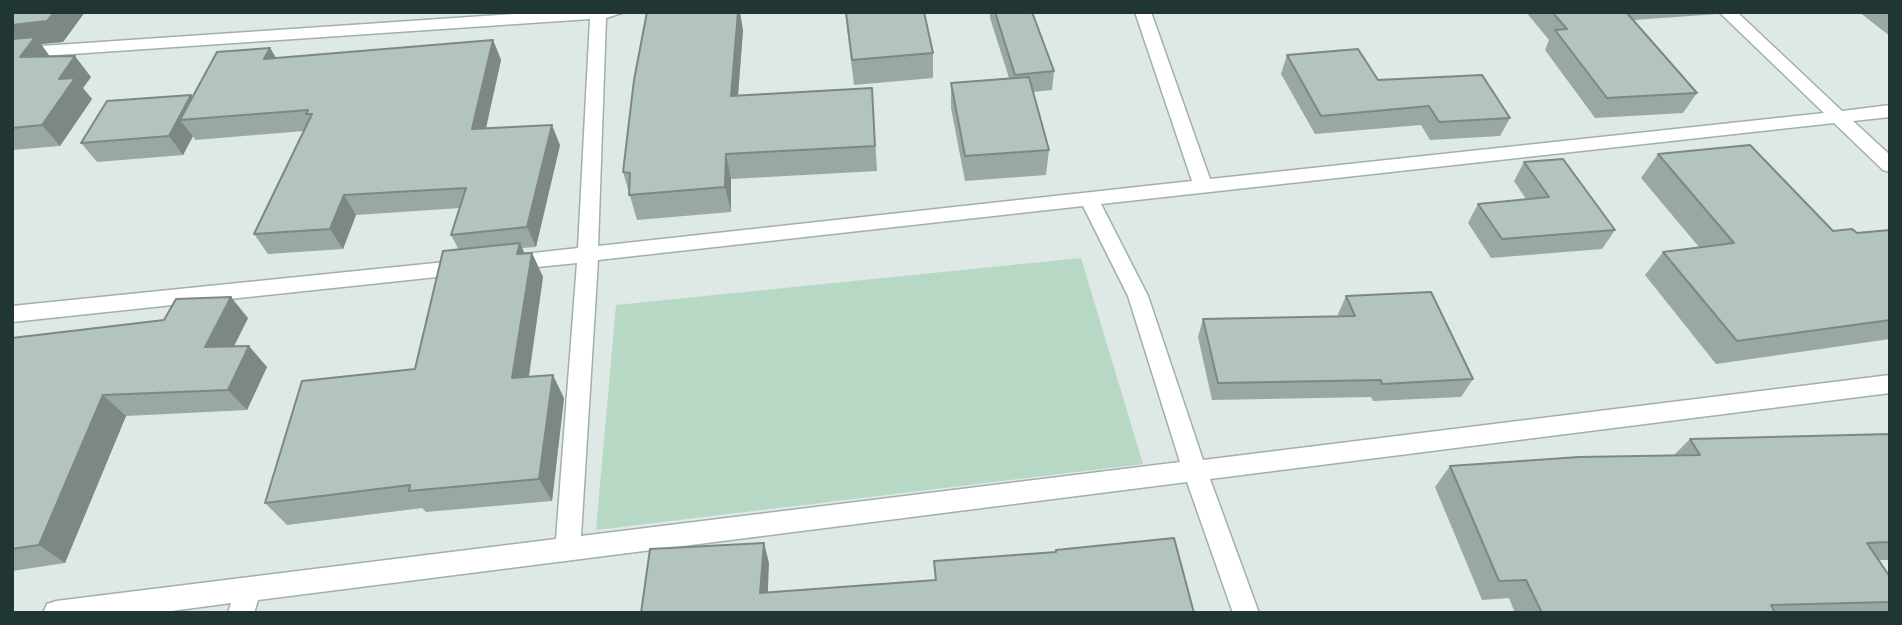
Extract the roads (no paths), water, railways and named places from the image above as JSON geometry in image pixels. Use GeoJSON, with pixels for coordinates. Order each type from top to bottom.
{"type":"FeatureCollection","features":[{"type":"Feature","properties":{"kind":"street"},"geometry":{"type":"LineString","coordinates":[[1143,12],[1203,186]]}},
{"type":"Feature","properties":{"kind":"street"},"geometry":{"type":"LineString","coordinates":[[1727,12],[1787,64],[1836,117],[1890,166]]}},
{"type":"Feature","properties":{"kind":"street"},"geometry":{"type":"LineString","coordinates":[[12,53],[440,18],[608,13],[568,549]]}},
{"type":"Feature","properties":{"kind":"street"},"geometry":{"type":"LineString","coordinates":[[12,314],[588,254],[1890,111]]}},
{"type":"Feature","properties":{"kind":"street"},"geometry":{"type":"LineString","coordinates":[[1088,197],[1138,296],[1195,472],[1246,613]]}},
{"type":"Feature","properties":{"kind":"street"},"geometry":{"type":"LineString","coordinates":[[56,613],[244,601],[568,549],[1890,384]]}}]}
